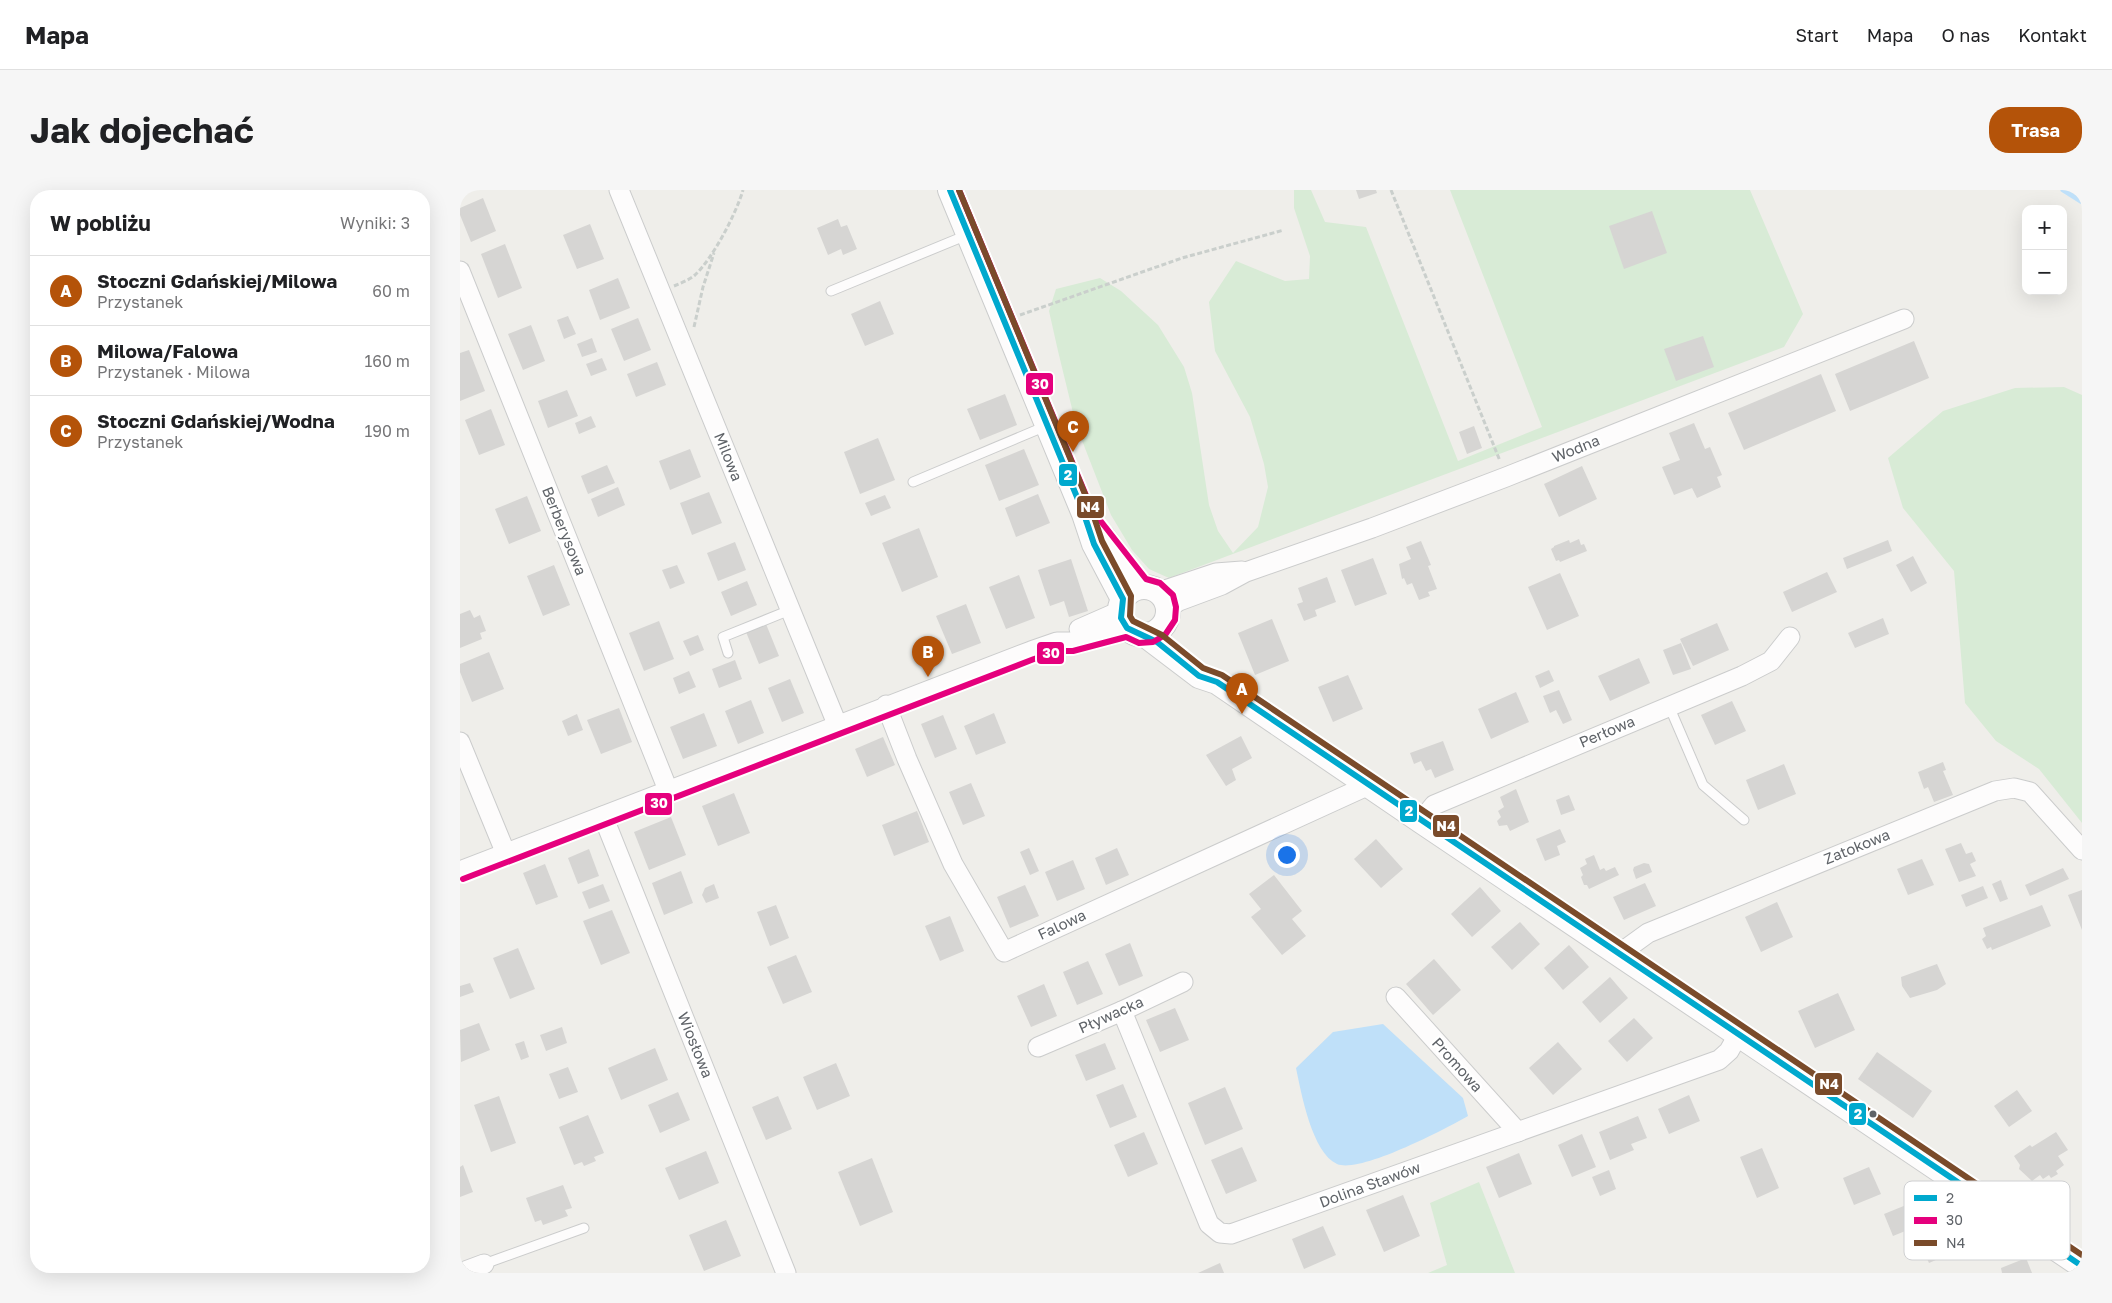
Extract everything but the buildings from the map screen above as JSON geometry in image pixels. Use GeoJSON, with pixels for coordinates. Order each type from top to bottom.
{"type":"FeatureCollection","features":[{"type":"Feature","properties":{"kind":"street","name":"Milowa"},"geometry":{"type":"LineString","coordinates":[[619,190],[837,724]]}},
{"type":"Feature","properties":{"kind":"street"},"geometry":{"type":"LineString","coordinates":[[950,190],[1084,514],[1144,611],[1208,668],[1217,682],[1955,1181]]}},
{"type":"Feature","properties":{"kind":"street","name":"Berberysowa"},"geometry":{"type":"LineString","coordinates":[[460,271],[668,790]]}},
{"type":"Feature","properties":{"kind":"street","name":"Wodna"},"geometry":{"type":"LineString","coordinates":[[1144,611],[1179,601],[1222,585],[1246,572],[1372,528],[1506,477],[1904,319]]}},
{"type":"Feature","properties":{"kind":"street"},"geometry":{"type":"LineString","coordinates":[[460,871],[837,724],[1057,642],[1068,634],[1144,611]]}},
{"type":"Feature","properties":{"kind":"street","name":"Perłowa"},"geometry":{"type":"LineString","coordinates":[[1421,821],[1434,805],[1742,676],[1771,661],[1790,637]]}},
{"type":"Feature","properties":{"kind":"street","name":"Falowa"},"geometry":{"type":"LineString","coordinates":[[886,706],[953,864],[1004,952],[1369,785]]}},
{"type":"Feature","properties":{"kind":"street"},"geometry":{"type":"LineString","coordinates":[[460,742],[506,854]]}},
{"type":"Feature","properties":{"kind":"street","name":"Zatokowa"},"geometry":{"type":"LineString","coordinates":[[1619,954],[1648,933],[1995,791],[2014,788],[2030,792],[2082,850]]}},
{"type":"Feature","properties":{"kind":"street","name":"Wiosłowa"},"geometry":{"type":"LineString","coordinates":[[603,816],[786,1273]]}},
{"type":"Feature","properties":{"kind":"street","name":"Pływacka"},"geometry":{"type":"LineString","coordinates":[[1038,1047],[1122,1011],[1183,982]]}},
{"type":"Feature","properties":{"kind":"street","name":"Promowa"},"geometry":{"type":"LineString","coordinates":[[1396,997],[1518,1132]]}},
{"type":"Feature","properties":{"kind":"street","name":"Dolina Stawów"},"geometry":{"type":"LineString","coordinates":[[1122,1011],[1209,1224],[1220,1233],[1231,1234],[1719,1060],[1729,1052],[1738,1035]]}},
{"type":"Feature","properties":{"kind":"street"},"geometry":{"type":"LineString","coordinates":[[2070,1258],[2082,1266]]}},
{"type":"Feature","properties":{"kind":"street"},"geometry":{"type":"LineString","coordinates":[[460,1272],[484,1264]]}},
{"type":"Feature","properties":{"kind":"lane"},"geometry":{"type":"LineString","coordinates":[[831,292],[968,235]]}},
{"type":"Feature","properties":{"kind":"lane"},"geometry":{"type":"LineString","coordinates":[[913,482],[1047,426]]}},
{"type":"Feature","properties":{"kind":"lane"},"geometry":{"type":"LineString","coordinates":[[728,654],[722,637],[790,610]]}},
{"type":"Feature","properties":{"kind":"lane"},"geometry":{"type":"LineString","coordinates":[[1670,706],[1703,785],[1744,820]]}},
{"type":"Feature","properties":{"kind":"lane"},"geometry":{"type":"LineString","coordinates":[[484,1264],[584,1228]]}},
{"type":"Feature","properties":{"kind":"path"},"geometry":{"type":"LineString","coordinates":[[688,360],[690,342],[703,287],[716,248],[743,190]]}},
{"type":"Feature","properties":{"kind":"path"},"geometry":{"type":"LineString","coordinates":[[1392,190],[1506,477]]}},
{"type":"Feature","properties":{"kind":"path"},"geometry":{"type":"LineString","coordinates":[[1003,321],[1182,258],[1284,230]]}},
{"type":"Feature","properties":{"kind":"path"},"geometry":{"type":"LineString","coordinates":[[659,287],[673,286],[694,275],[716,248]]}},
{"type":"Feature","properties":{"kind":"green space"},"geometry":{"type":"Polygon","coordinates":[[[1294,190],[1311,190],[1325,222],[1366,227],[1458,461],[1542,427],[1450,190],[1750,190],[1803,314],[1784,347],[1169,578],[1149,569],[1132,550],[1111,515],[1076,425],[1049,311],[1056,289],[1100,278],[1121,291],[1158,325],[1184,367],[1192,393],[1209,505],[1218,531],[1233,553],[1258,527],[1268,487],[1264,464],[1250,417],[1215,351],[1209,302],[1236,261],[1285,281],[1309,279],[1310,256],[1294,208],[1294,190]]]}},
{"type":"Feature","properties":{"kind":"green space"},"geometry":{"type":"Polygon","coordinates":[[[2064,387],[2082,395],[2082,823],[2039,769],[1996,741],[1965,703],[1954,571],[1903,508],[1888,458],[1943,411],[2015,388],[2064,387]]]}},
{"type":"Feature","properties":{"kind":"green space"},"geometry":{"type":"Polygon","coordinates":[[[1479,1182],[1515,1273],[1428,1273],[1447,1265],[1430,1203],[1479,1182]]]}},
{"type":"Feature","properties":{"kind":"water"},"geometry":{"type":"Polygon","coordinates":[[[1383,1024],[1463,1098],[1468,1116],[1423,1140],[1382,1157],[1364,1163],[1337,1164],[1328,1158],[1314,1135],[1296,1068],[1333,1032],[1383,1024]]]}},
{"type":"Feature","properties":{"kind":"waterway"},"geometry":{"type":"LineString","coordinates":[[2063,190],[2082,202]]}},
{"type":"Feature","properties":{"kind":"transit line","name":"2"},"geometry":{"type":"LineString","coordinates":[[950,190],[1084,514],[1094,544],[1123,599],[1121,618],[1127,628],[1157,642],[1199,676],[1217,682],[1956,1181]]}},
{"type":"Feature","properties":{"kind":"transit line","name":"30"},"geometry":{"type":"LineString","coordinates":[[463,879],[1034,659],[1058,651],[1073,651],[1126,637],[1139,643],[1153,642],[1165,635],[1175,620],[1176,607],[1173,595],[1160,583],[1146,579],[1092,510],[959,190]]}},
{"type":"Feature","properties":{"kind":"transit line","name":"N4"},"geometry":{"type":"LineString","coordinates":[[959,190],[1092,511],[1102,541],[1131,596],[1130,616],[1133,621],[1162,635],[1203,668],[1222,675],[1972,1181]]}},
{"type":"Feature","properties":{"kind":"transit line","name":"N4"},"geometry":{"type":"LineString","coordinates":[[2070,1247],[2082,1255]]}},
{"type":"Feature","properties":{"kind":"transit line","name":"2"},"geometry":{"type":"LineString","coordinates":[[2070,1258],[2082,1266]]}},
{"type":"Feature","properties":{"kind":"place","name":"Stoczni Gdańskiej/Wodna"},"geometry":{"type":"Point","coordinates":[1073,452]}},
{"type":"Feature","properties":{"kind":"place","name":"Milowa/Falowa"},"geometry":{"type":"Point","coordinates":[928,677]}},
{"type":"Feature","properties":{"kind":"place","name":"Stoczni Gdańskiej/Milowa"},"geometry":{"type":"Point","coordinates":[1242,714]}}]}
